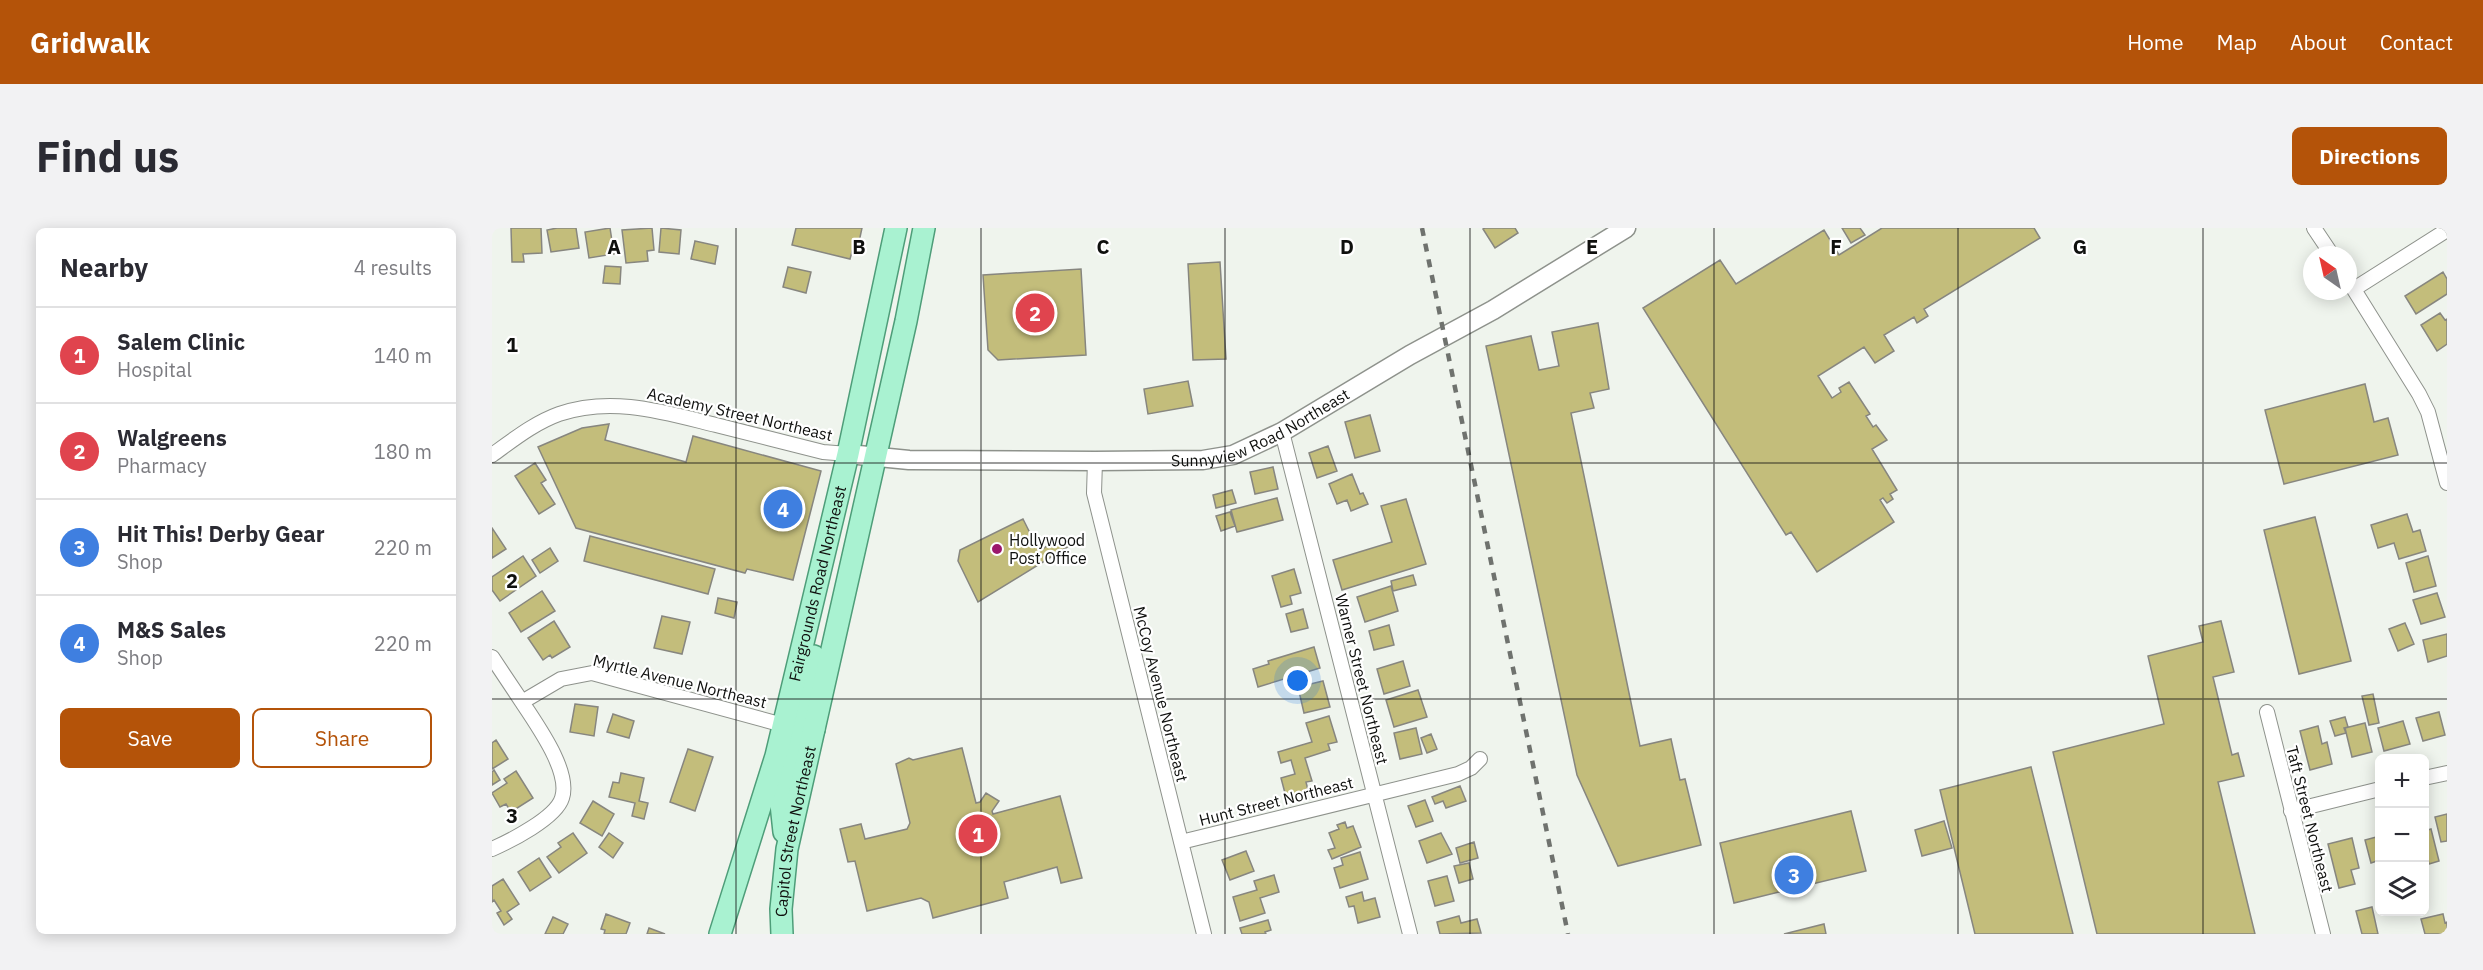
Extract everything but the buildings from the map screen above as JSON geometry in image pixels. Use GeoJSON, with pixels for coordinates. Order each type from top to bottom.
{"type":"FeatureCollection","features":[{"type":"Feature","properties":{"kind":"main road","name":"Fairgrounds Road Northeast"},"geometry":{"type":"LineString","coordinates":[[720,934],[776,756],[848,454],[896,228]]}},
{"type":"Feature","properties":{"kind":"main road","name":"Fairgrounds Road Northeast"},"geometry":{"type":"LineString","coordinates":[[814,729],[876,457],[924,228]]}},
{"type":"Feature","properties":{"kind":"main road","name":"Sunnyview Road Northeast"},"geometry":{"type":"LineString","coordinates":[[848,454],[909,460],[1095,461],[1203,460],[1233,455],[1282,432],[1410,355],[1493,310],[1626,228]]}},
{"type":"Feature","properties":{"kind":"main road"},"geometry":{"type":"LineString","coordinates":[[809,617],[815,641],[804,710],[805,718],[814,729]]}},
{"type":"Feature","properties":{"kind":"main road"},"geometry":{"type":"LineString","coordinates":[[783,725],[794,735],[781,804],[787,849]]}},
{"type":"Feature","properties":{"kind":"main road","name":"Capitol Street Northeast"},"geometry":{"type":"LineString","coordinates":[[782,934],[781,909],[787,849],[814,729]]}},
{"type":"Feature","properties":{"kind":"street"},"geometry":{"type":"LineString","coordinates":[[2314,228],[2326,246]]}},
{"type":"Feature","properties":{"kind":"street"},"geometry":{"type":"LineString","coordinates":[[2357,281],[2447,230]]}},
{"type":"Feature","properties":{"kind":"street"},"geometry":{"type":"LineString","coordinates":[[2357,294],[2420,394],[2428,412],[2447,483]]}},
{"type":"Feature","properties":{"kind":"street","name":"Academy Street Northeast"},"geometry":{"type":"LineString","coordinates":[[492,455],[537,424],[557,415],[595,405],[647,408],[823,452],[848,454]]}},
{"type":"Feature","properties":{"kind":"street","name":"Warner Street Northeast"},"geometry":{"type":"LineString","coordinates":[[1282,432],[1410,934]]}},
{"type":"Feature","properties":{"kind":"street","name":"McCoy Avenue Northeast"},"geometry":{"type":"LineString","coordinates":[[1095,461],[1094,494],[1204,934]]}},
{"type":"Feature","properties":{"kind":"street"},"geometry":{"type":"LineString","coordinates":[[492,657],[541,732],[564,777],[562,800],[555,809],[524,832],[492,849]]}},
{"type":"Feature","properties":{"kind":"street","name":"Myrtle Avenue Northeast"},"geometry":{"type":"LineString","coordinates":[[522,702],[561,679],[592,673],[783,725]]}},
{"type":"Feature","properties":{"kind":"street","name":"Taft Street Northeast"},"geometry":{"type":"LineString","coordinates":[[2267,712],[2290,811],[2323,934]]}},
{"type":"Feature","properties":{"kind":"street","name":"Hunt Street Northeast"},"geometry":{"type":"LineString","coordinates":[[1182,842],[1458,774],[1471,768],[1480,759]]}},
{"type":"Feature","properties":{"kind":"street"},"geometry":{"type":"LineString","coordinates":[[2429,777],[2447,773]]}},
{"type":"Feature","properties":{"kind":"street"},"geometry":{"type":"LineString","coordinates":[[2290,811],[2375,790]]}},
{"type":"Feature","properties":{"kind":"railway"},"geometry":{"type":"LineString","coordinates":[[1422,228],[1568,934]]}},
{"type":"Feature","properties":{"kind":"place","name":"Walgreens"},"geometry":{"type":"Point","coordinates":[1035,313]}},
{"type":"Feature","properties":{"kind":"place","name":"M&S Sales"},"geometry":{"type":"Point","coordinates":[783,509]}},
{"type":"Feature","properties":{"kind":"place","name":"Hollywood Post Office"},"geometry":{"type":"Point","coordinates":[997,549]}},
{"type":"Feature","properties":{"kind":"place","name":"Salem Clinic"},"geometry":{"type":"Point","coordinates":[978,834]}},
{"type":"Feature","properties":{"kind":"place","name":"Hit This! Derby Gear"},"geometry":{"type":"Point","coordinates":[1794,875]}}]}
